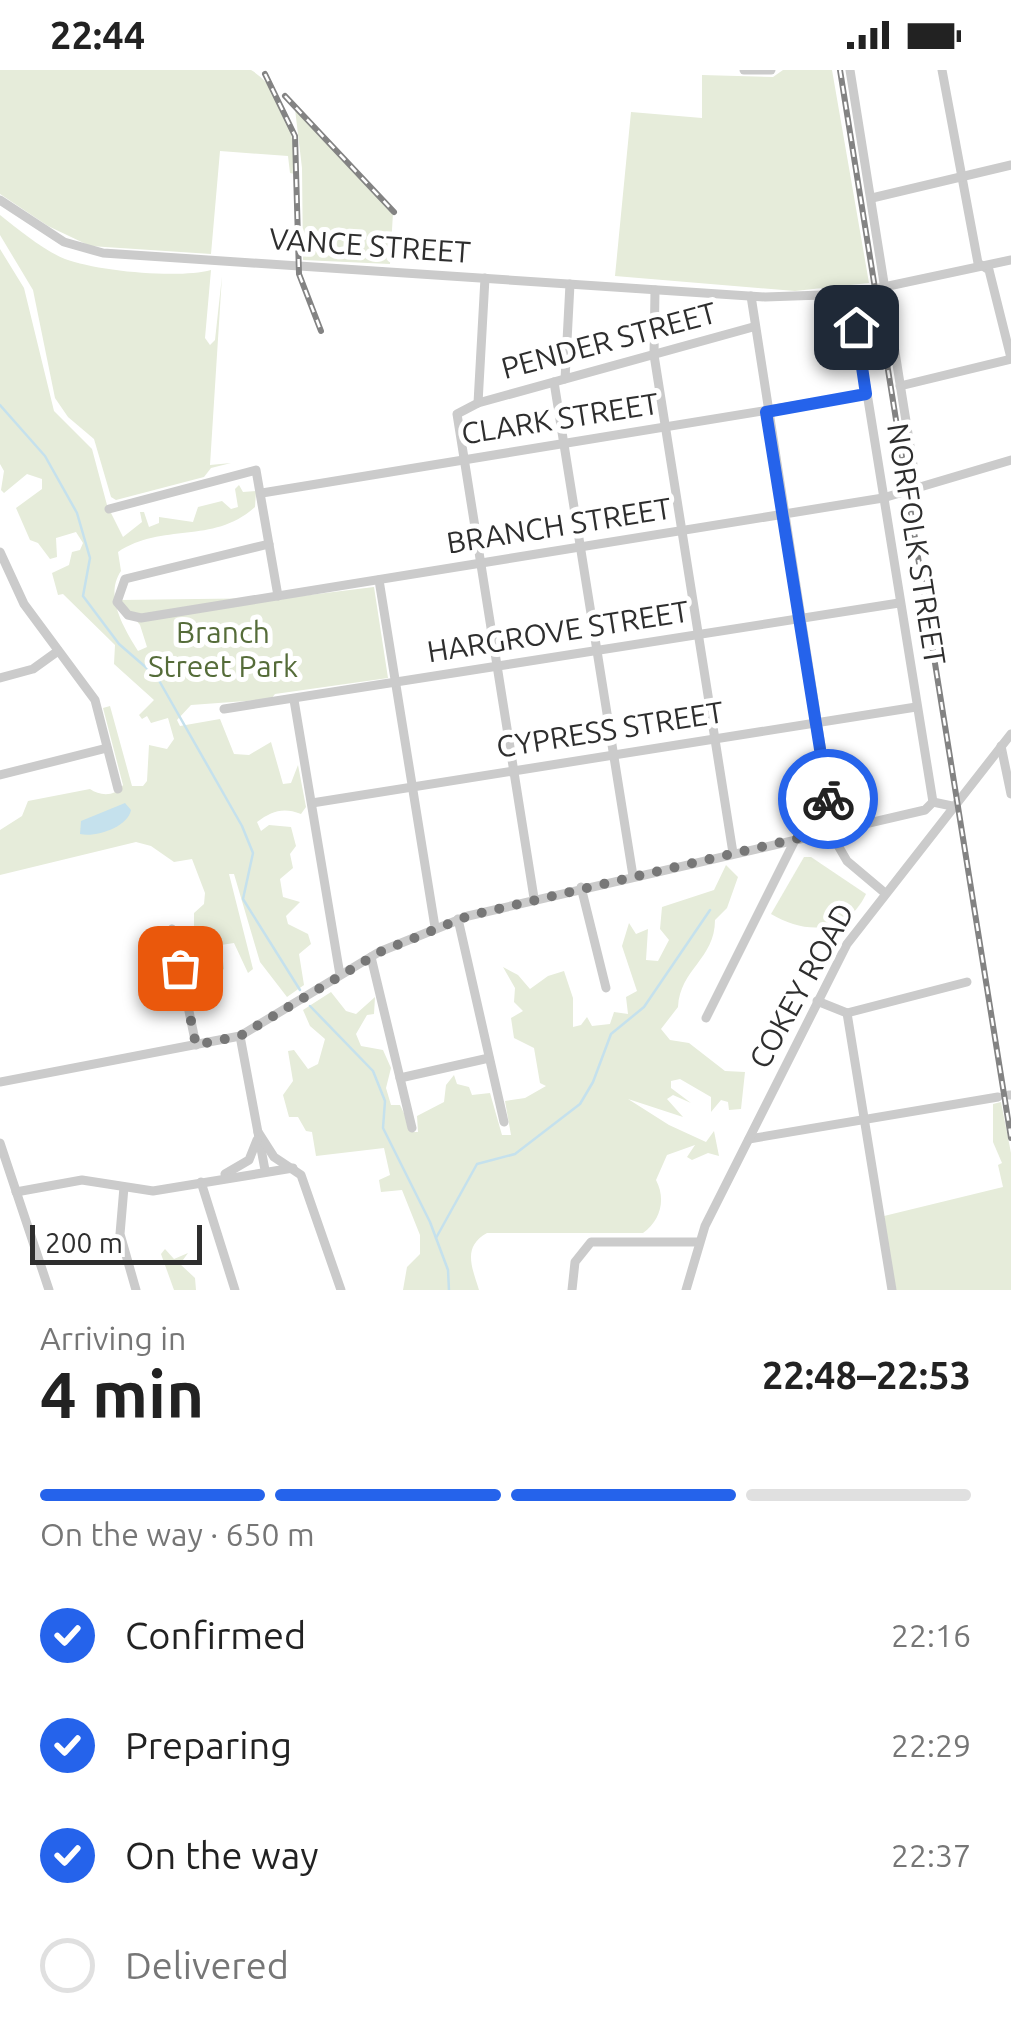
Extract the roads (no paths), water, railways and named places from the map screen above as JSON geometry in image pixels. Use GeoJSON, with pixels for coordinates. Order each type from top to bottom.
{"type":"FeatureCollection","features":[{"type":"Feature","properties":{"kind":"street"},"geometry":{"type":"LineString","coordinates":[[744,70],[771,70]]}},
{"type":"Feature","properties":{"kind":"street"},"geometry":{"type":"LineString","coordinates":[[850,70],[917,490]]}},
{"type":"Feature","properties":{"kind":"street"},"geometry":{"type":"LineString","coordinates":[[900,386],[1011,358],[989,270],[978,263],[942,70]]}},
{"type":"Feature","properties":{"kind":"street"},"geometry":{"type":"LineString","coordinates":[[872,198],[1011,165]]}},
{"type":"Feature","properties":{"kind":"street","name":"VANCE STREET"},"geometry":{"type":"LineString","coordinates":[[0,200],[53,236],[88,250],[751,296]]}},
{"type":"Feature","properties":{"kind":"street","name":"PENDER STREET"},"geometry":{"type":"LineString","coordinates":[[751,296],[851,294],[1011,260]]}},
{"type":"Feature","properties":{"kind":"street"},"geometry":{"type":"LineString","coordinates":[[486,278],[478,403],[457,414],[534,898]]}},
{"type":"Feature","properties":{"kind":"street"},"geometry":{"type":"LineString","coordinates":[[570,284],[560,380],[564,444],[633,876]]}},
{"type":"Feature","properties":{"kind":"street"},"geometry":{"type":"LineString","coordinates":[[656,290],[654,355],[733,853]]}},
{"type":"Feature","properties":{"kind":"street","name":"NORFOLK STREET"},"geometry":{"type":"LineString","coordinates":[[851,294],[932,802]]}},
{"type":"Feature","properties":{"kind":"street"},"geometry":{"type":"LineString","coordinates":[[751,296],[833,830],[842,856],[885,893]]}},
{"type":"Feature","properties":{"kind":"street","name":"PENDER STREET"},"geometry":{"type":"LineString","coordinates":[[478,403],[753,328]]}},
{"type":"Feature","properties":{"kind":"street","name":"CLARK STREET"},"geometry":{"type":"LineString","coordinates":[[262,494],[866,394]]}},
{"type":"Feature","properties":{"kind":"street"},"geometry":{"type":"LineString","coordinates":[[1009,460],[1011,473]]}},
{"type":"Feature","properties":{"kind":"street","name":"BRANCH STREET"},"geometry":{"type":"LineString","coordinates":[[269,544],[125,579],[118,602],[128,615],[141,618],[883,498],[1009,460]]}},
{"type":"Feature","properties":{"kind":"street"},"geometry":{"type":"LineString","coordinates":[[110,508],[251,470],[259,475],[278,596]]}},
{"type":"Feature","properties":{"kind":"street"},"geometry":{"type":"LineString","coordinates":[[0,552],[2,564],[24,604],[95,700],[118,790]]}},
{"type":"Feature","properties":{"kind":"street"},"geometry":{"type":"LineString","coordinates":[[379,580],[435,927]]}},
{"type":"Feature","properties":{"kind":"street","name":"HARGROVE STREET"},"geometry":{"type":"LineString","coordinates":[[224,708],[899,602]]}},
{"type":"Feature","properties":{"kind":"street"},"geometry":{"type":"LineString","coordinates":[[0,678],[32,669],[58,651]]}},
{"type":"Feature","properties":{"kind":"street"},"geometry":{"type":"LineString","coordinates":[[294,700],[340,975]]}},
{"type":"Feature","properties":{"kind":"street","name":"CYPRESS STREET"},"geometry":{"type":"LineString","coordinates":[[312,803],[916,707]]}},
{"type":"Feature","properties":{"kind":"street","name":"COKEY ROAD"},"geometry":{"type":"LineString","coordinates":[[686,1290],[699,1242],[846,944],[1011,734]]}},
{"type":"Feature","properties":{"kind":"street"},"geometry":{"type":"LineString","coordinates":[[1002,746],[1010,788]]}},
{"type":"Feature","properties":{"kind":"street"},"geometry":{"type":"LineString","coordinates":[[0,776],[107,748]]}},
{"type":"Feature","properties":{"kind":"street"},"geometry":{"type":"LineString","coordinates":[[989,761],[1010,788]]}},
{"type":"Feature","properties":{"kind":"street"},"geometry":{"type":"LineString","coordinates":[[0,1082],[240,1036],[371,956],[458,919],[581,887],[925,810],[932,802],[952,806]]}},
{"type":"Feature","properties":{"kind":"street"},"geometry":{"type":"LineString","coordinates":[[706,1018],[795,840]]}},
{"type":"Feature","properties":{"kind":"street"},"geometry":{"type":"LineString","coordinates":[[581,887],[606,988]]}},
{"type":"Feature","properties":{"kind":"street"},"geometry":{"type":"LineString","coordinates":[[458,919],[504,1122]]}},
{"type":"Feature","properties":{"kind":"street"},"geometry":{"type":"LineString","coordinates":[[172,930],[196,1045]]}},
{"type":"Feature","properties":{"kind":"street"},"geometry":{"type":"LineString","coordinates":[[371,956],[412,1128]]}},
{"type":"Feature","properties":{"kind":"street"},"geometry":{"type":"LineString","coordinates":[[818,1000],[847,1012],[967,982]]}},
{"type":"Feature","properties":{"kind":"street"},"geometry":{"type":"LineString","coordinates":[[847,1012],[892,1290]]}},
{"type":"Feature","properties":{"kind":"street"},"geometry":{"type":"LineString","coordinates":[[240,1036],[265,1170]]}},
{"type":"Feature","properties":{"kind":"street"},"geometry":{"type":"LineString","coordinates":[[400,1078],[489,1058]]}},
{"type":"Feature","properties":{"kind":"street"},"geometry":{"type":"LineString","coordinates":[[749,1139],[1006,1096]]}},
{"type":"Feature","properties":{"kind":"street"},"geometry":{"type":"LineString","coordinates":[[258,1132],[274,1157],[301,1175],[341,1290]]}},
{"type":"Feature","properties":{"kind":"street"},"geometry":{"type":"LineString","coordinates":[[214,1179],[250,1160],[258,1132]]}},
{"type":"Feature","properties":{"kind":"street"},"geometry":{"type":"LineString","coordinates":[[0,1142],[49,1290]]}},
{"type":"Feature","properties":{"kind":"street"},"geometry":{"type":"LineString","coordinates":[[16,1192],[70,1180],[152,1191],[293,1168]]}},
{"type":"Feature","properties":{"kind":"street"},"geometry":{"type":"LineString","coordinates":[[201,1182],[235,1290]]}},
{"type":"Feature","properties":{"kind":"street"},"geometry":{"type":"LineString","coordinates":[[124,1187],[120,1234],[136,1290]]}},
{"type":"Feature","properties":{"kind":"street"},"geometry":{"type":"LineString","coordinates":[[572,1290],[575,1262],[591,1242],[699,1242]]}},
{"type":"Feature","properties":{"kind":"water"},"geometry":{"type":"Polygon","coordinates":[[[125,803],[131,810],[118,826],[102,833],[80,834],[81,821],[125,803]]]}},
{"type":"Feature","properties":{"kind":"waterway"},"geometry":{"type":"LineString","coordinates":[[0,405],[45,456],[77,513],[90,558],[83,596],[119,644],[157,677],[242,826],[253,853],[243,899],[300,990]]}},
{"type":"Feature","properties":{"kind":"waterway"},"geometry":{"type":"LineString","coordinates":[[436,1238],[477,1164],[515,1154],[580,1104],[611,1034],[644,1007],[710,910]]}},
{"type":"Feature","properties":{"kind":"waterway"},"geometry":{"type":"LineString","coordinates":[[310,1006],[373,1071],[385,1101],[383,1128],[430,1222],[448,1270],[449,1290]]}},
{"type":"Feature","properties":{"kind":"railway"},"geometry":{"type":"LineString","coordinates":[[840,70],[1011,1138]]}},
{"type":"Feature","properties":{"kind":"railway"},"geometry":{"type":"LineString","coordinates":[[265,74],[295,136],[299,274],[321,331]]}},
{"type":"Feature","properties":{"kind":"railway"},"geometry":{"type":"LineString","coordinates":[[285,96],[394,212]]}},
{"type":"Feature","properties":{"kind":"park label","name":"Branch Street Park"},"geometry":{"type":"Point","coordinates":[223,650]}}]}
